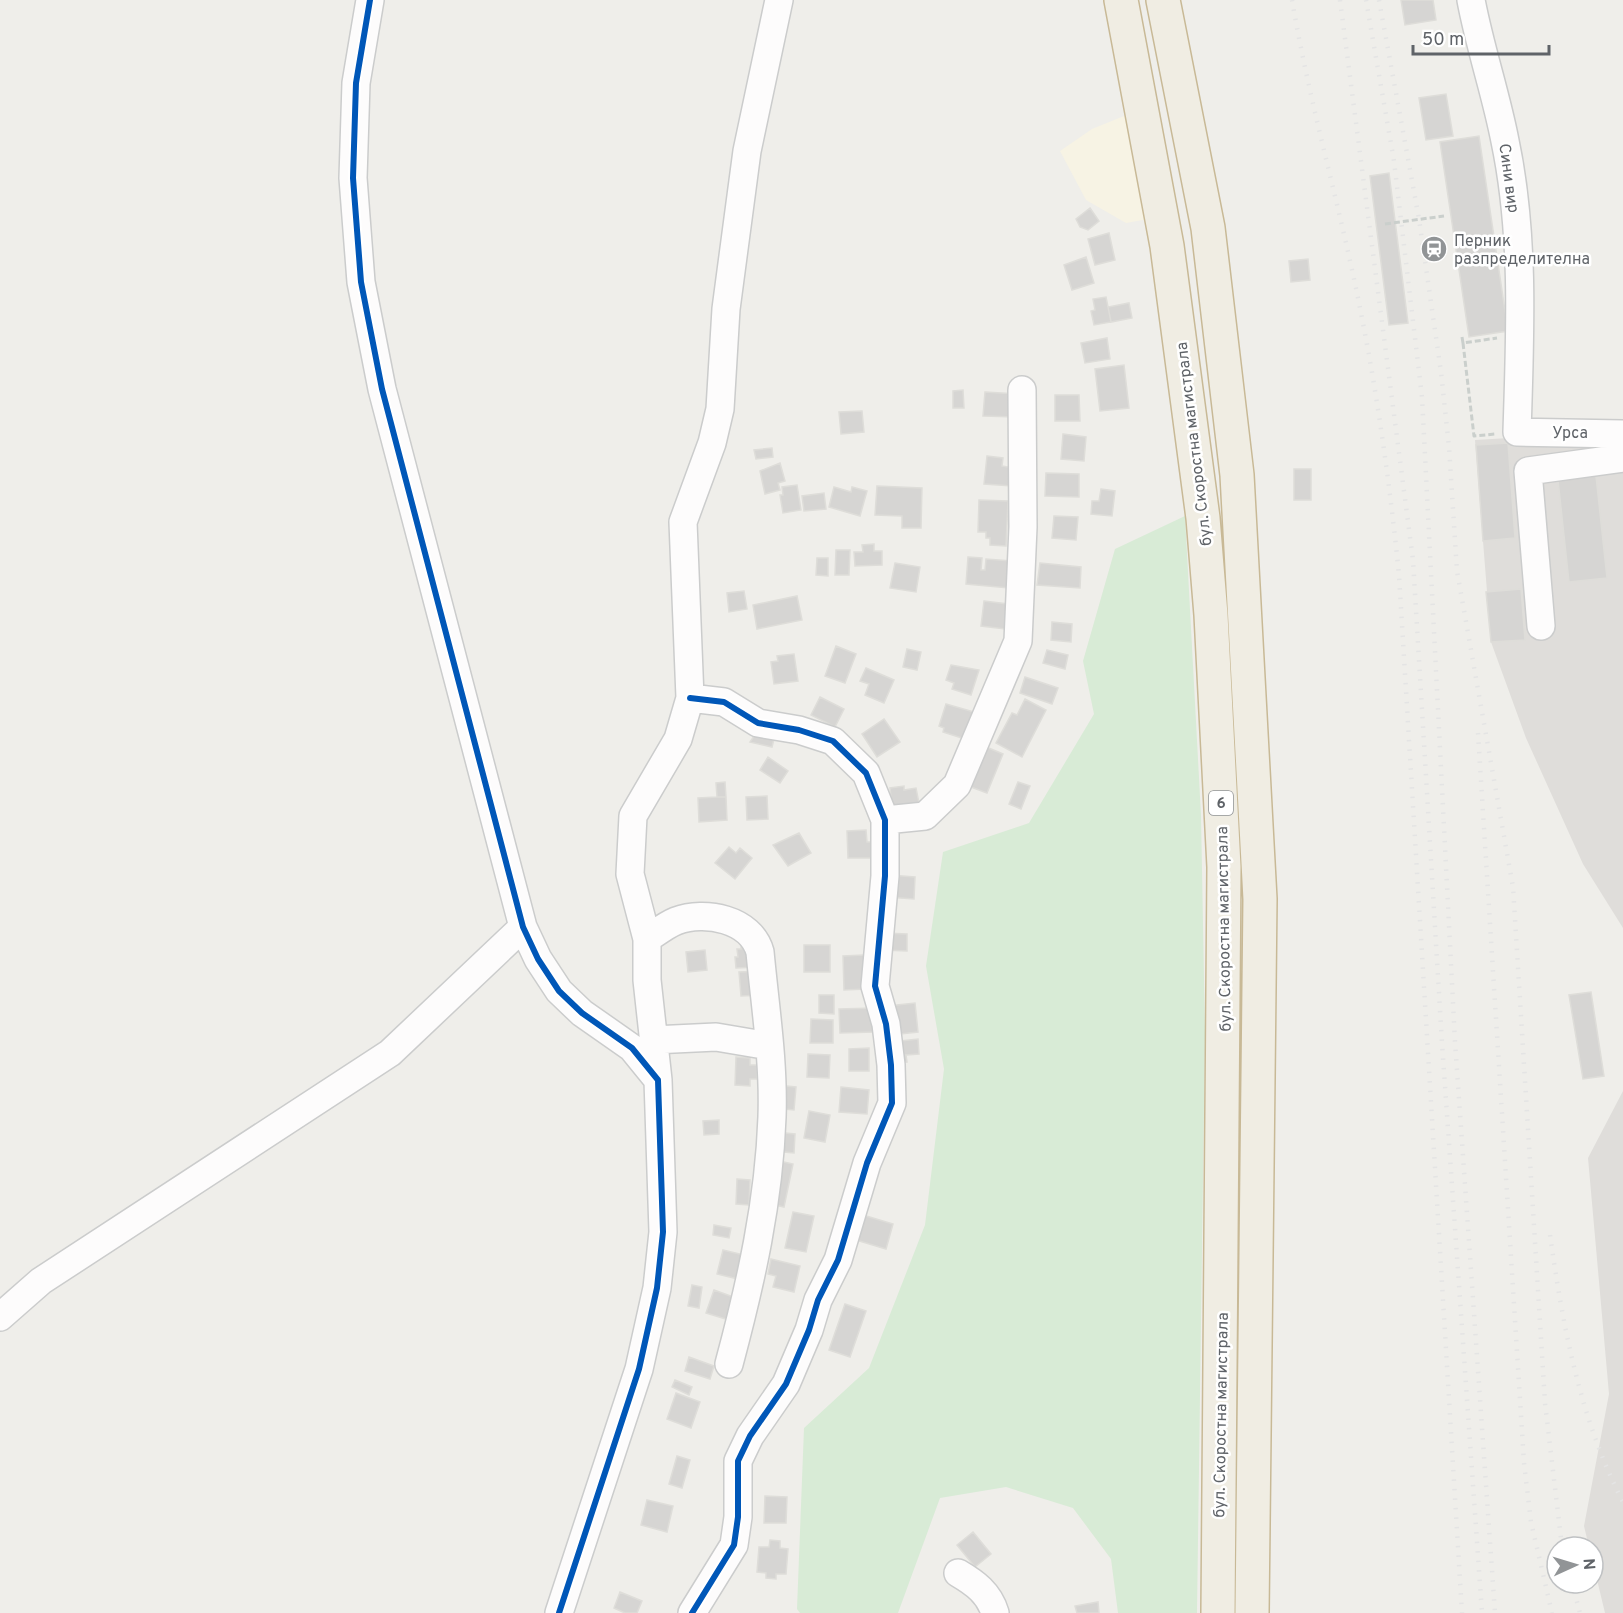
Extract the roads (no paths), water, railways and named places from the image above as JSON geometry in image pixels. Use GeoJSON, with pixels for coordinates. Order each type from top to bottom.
{"type":"FeatureCollection","features":[{"type":"Feature","properties":{"kind":"highway","name":"бул. Скоростна магистрала"},"geometry":{"type":"LineString","coordinates":[[1121,0],[1167,246],[1202,507],[1211,615],[1224,867],[1218,1613]]}},
{"type":"Feature","properties":{"kind":"highway","name":"бул. Скоростна магистрала"},"geometry":{"type":"LineString","coordinates":[[1163,0],[1208,228],[1238,475],[1260,899],[1252,1613]]}},
{"type":"Feature","properties":{"kind":"street"},"geometry":{"type":"LineString","coordinates":[[370,0],[356,83],[353,178],[361,282],[382,389],[523,927],[538,959],[560,991],[582,1012],[632,1048],[658,1080]]}},
{"type":"Feature","properties":{"kind":"street"},"geometry":{"type":"LineString","coordinates":[[559,1613],[639,1369],[657,1288],[663,1232],[658,1080],[647,980],[647,939],[630,874],[633,816],[678,739],[690,698],[683,522],[712,443],[720,409],[726,309],[747,151],[779,0]]}},
{"type":"Feature","properties":{"kind":"street","name":"Сини вир"},"geometry":{"type":"LineString","coordinates":[[1471,0],[1506,142],[1514,201],[1520,340],[1517,432]]}},
{"type":"Feature","properties":{"kind":"street"},"geometry":{"type":"LineString","coordinates":[[885,820],[925,816],[957,785],[1018,641],[1023,527],[1022,390]]}},
{"type":"Feature","properties":{"kind":"street","name":"Урса"},"geometry":{"type":"LineString","coordinates":[[1517,432],[1623,434]]}},
{"type":"Feature","properties":{"kind":"street"},"geometry":{"type":"LineString","coordinates":[[1541,626],[1528,471],[1623,458]]}},
{"type":"Feature","properties":{"kind":"street"},"geometry":{"type":"LineString","coordinates":[[690,698],[724,702],[758,723],[799,730],[833,741],[866,773],[885,820],[885,876],[875,986],[886,1024],[892,1103],[867,1163],[838,1260],[818,1300],[809,1330],[786,1384],[750,1436],[738,1461],[738,1517],[734,1545],[692,1613]]}},
{"type":"Feature","properties":{"kind":"street"},"geometry":{"type":"LineString","coordinates":[[647,939],[676,921],[700,917],[724,919],[748,931],[757,940],[760,952],[769,1046],[772,1115],[767,1182],[754,1266],[729,1364]]}},
{"type":"Feature","properties":{"kind":"street"},"geometry":{"type":"LineString","coordinates":[[0,1317],[41,1281],[390,1053],[523,927]]}},
{"type":"Feature","properties":{"kind":"street"},"geometry":{"type":"LineString","coordinates":[[653,1040],[716,1037],[769,1046]]}},
{"type":"Feature","properties":{"kind":"street"},"geometry":{"type":"LineString","coordinates":[[958,1573],[977,1584],[992,1603],[995,1613]]}},
{"type":"Feature","properties":{"kind":"railway"},"geometry":{"type":"LineString","coordinates":[[1292,0],[1362,316],[1386,464],[1399,575],[1462,1613]]}},
{"type":"Feature","properties":{"kind":"railway"},"geometry":{"type":"LineString","coordinates":[[1340,0],[1413,560],[1442,1043],[1482,1613]]}},
{"type":"Feature","properties":{"kind":"railway"},"geometry":{"type":"LineString","coordinates":[[1366,0],[1394,161],[1422,397],[1455,1042],[1495,1613]]}},
{"type":"Feature","properties":{"kind":"railway"},"geometry":{"type":"LineString","coordinates":[[1379,0],[1419,219],[1441,372],[1449,447],[1457,571],[1513,887],[1545,1403],[1561,1535]]}},
{"type":"Feature","properties":{"kind":"railway"},"geometry":{"type":"LineString","coordinates":[[1478,733],[1524,1463],[1531,1522],[1552,1613]]}},
{"type":"Feature","properties":{"kind":"railway"},"geometry":{"type":"LineString","coordinates":[[1550,1235],[1567,1338],[1584,1405],[1595,1438],[1623,1502]]}},
{"type":"Feature","properties":{"kind":"railway"},"geometry":{"type":"LineString","coordinates":[[1575,1595],[1580,1613]]}},
{"type":"Feature","properties":{"kind":"place","name":"Перник разпределителна"},"geometry":{"type":"Point","coordinates":[1434,249]}}]}
